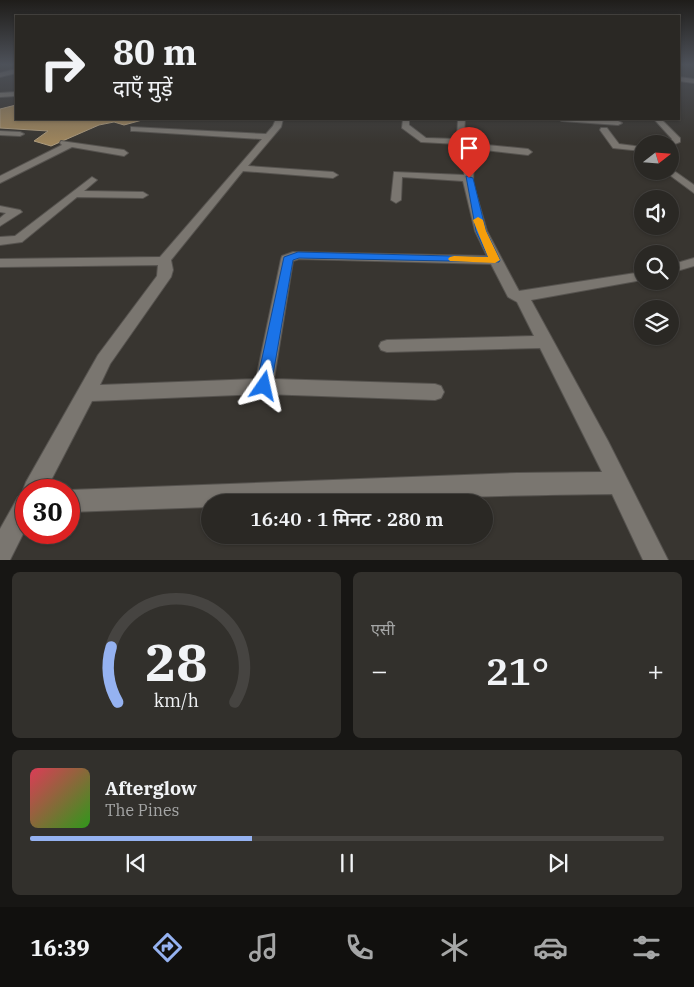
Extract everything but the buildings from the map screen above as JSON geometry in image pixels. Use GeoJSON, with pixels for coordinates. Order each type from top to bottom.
{"type":"FeatureCollection","features":[{"type":"Feature","properties":{"kind":"street"},"geometry":{"type":"LineString","coordinates":[[0,95],[15,94]]}},
{"type":"Feature","properties":{"kind":"street"},"geometry":{"type":"LineString","coordinates":[[0,263],[164,261],[279,124],[279,120]]}},
{"type":"Feature","properties":{"kind":"street"},"geometry":{"type":"LineString","coordinates":[[406,120],[405,126],[424,140],[528,152]]}},
{"type":"Feature","properties":{"kind":"street"},"geometry":{"type":"LineString","coordinates":[[462,120],[460,128],[461,143],[470,158],[469,178],[481,231],[513,294],[518,297],[634,277]]}},
{"type":"Feature","properties":{"kind":"street"},"geometry":{"type":"LineString","coordinates":[[576,120],[618,123]]}},
{"type":"Feature","properties":{"kind":"street"},"geometry":{"type":"LineString","coordinates":[[657,120],[671,135]]}},
{"type":"Feature","properties":{"kind":"street"},"geometry":{"type":"LineString","coordinates":[[134,129],[268,137]]}},
{"type":"Feature","properties":{"kind":"street"},"geometry":{"type":"LineString","coordinates":[[604,130],[616,146],[634,148]]}},
{"type":"Feature","properties":{"kind":"street"},"geometry":{"type":"LineString","coordinates":[[0,133],[20,134]]}},
{"type":"Feature","properties":{"kind":"street"},"geometry":{"type":"LineString","coordinates":[[0,180],[68,143],[124,153]]}},
{"type":"Feature","properties":{"kind":"street"},"geometry":{"type":"LineString","coordinates":[[241,168],[333,175]]}},
{"type":"Feature","properties":{"kind":"street"},"geometry":{"type":"LineString","coordinates":[[396,200],[397,174],[469,178]]}},
{"type":"Feature","properties":{"kind":"street"},"geometry":{"type":"LineString","coordinates":[[679,178],[694,190]]}},
{"type":"Feature","properties":{"kind":"street"},"geometry":{"type":"LineString","coordinates":[[0,241],[18,239],[92,180]]}},
{"type":"Feature","properties":{"kind":"street"},"geometry":{"type":"LineString","coordinates":[[74,194],[143,195]]}},
{"type":"Feature","properties":{"kind":"street"},"geometry":{"type":"LineString","coordinates":[[0,209],[16,212],[0,223]]}},
{"type":"Feature","properties":{"kind":"street"},"geometry":{"type":"LineString","coordinates":[[264,386],[287,259],[290,257],[298,255],[495,260]]}},
{"type":"Feature","properties":{"kind":"street"},"geometry":{"type":"LineString","coordinates":[[40,479],[104,360],[164,277],[166,270],[164,261]]}},
{"type":"Feature","properties":{"kind":"street"},"geometry":{"type":"LineString","coordinates":[[679,267],[694,262]]}},
{"type":"Feature","properties":{"kind":"street"},"geometry":{"type":"LineString","coordinates":[[522,296],[656,560]]}},
{"type":"Feature","properties":{"kind":"street"},"geometry":{"type":"LineString","coordinates":[[387,346],[546,342]]}},
{"type":"Feature","properties":{"kind":"street"},"geometry":{"type":"LineString","coordinates":[[86,393],[264,386],[434,392]]}},
{"type":"Feature","properties":{"kind":"street"},"geometry":{"type":"LineString","coordinates":[[80,501],[517,484],[618,483]]}},
{"type":"Feature","properties":{"kind":"street"},"geometry":{"type":"LineString","coordinates":[[0,553],[15,525]]}},
{"type":"Feature","properties":{"kind":"shaded area"},"geometry":{"type":"Polygon","coordinates":[[[15,105],[15,120],[142,120],[124,125],[114,122],[99,125],[51,146],[34,141],[48,131],[0,128],[0,109],[15,105]]]}},
{"type":"Feature","properties":{"kind":"slow traffic"},"geometry":{"type":"LineString","coordinates":[[454,259],[495,260],[481,231],[478,220]]}},
{"type":"Feature","properties":{"kind":"route"},"geometry":{"type":"LineString","coordinates":[[264,386],[287,259],[290,257],[298,255],[495,260],[481,231],[468,183],[469,178]]}}]}
